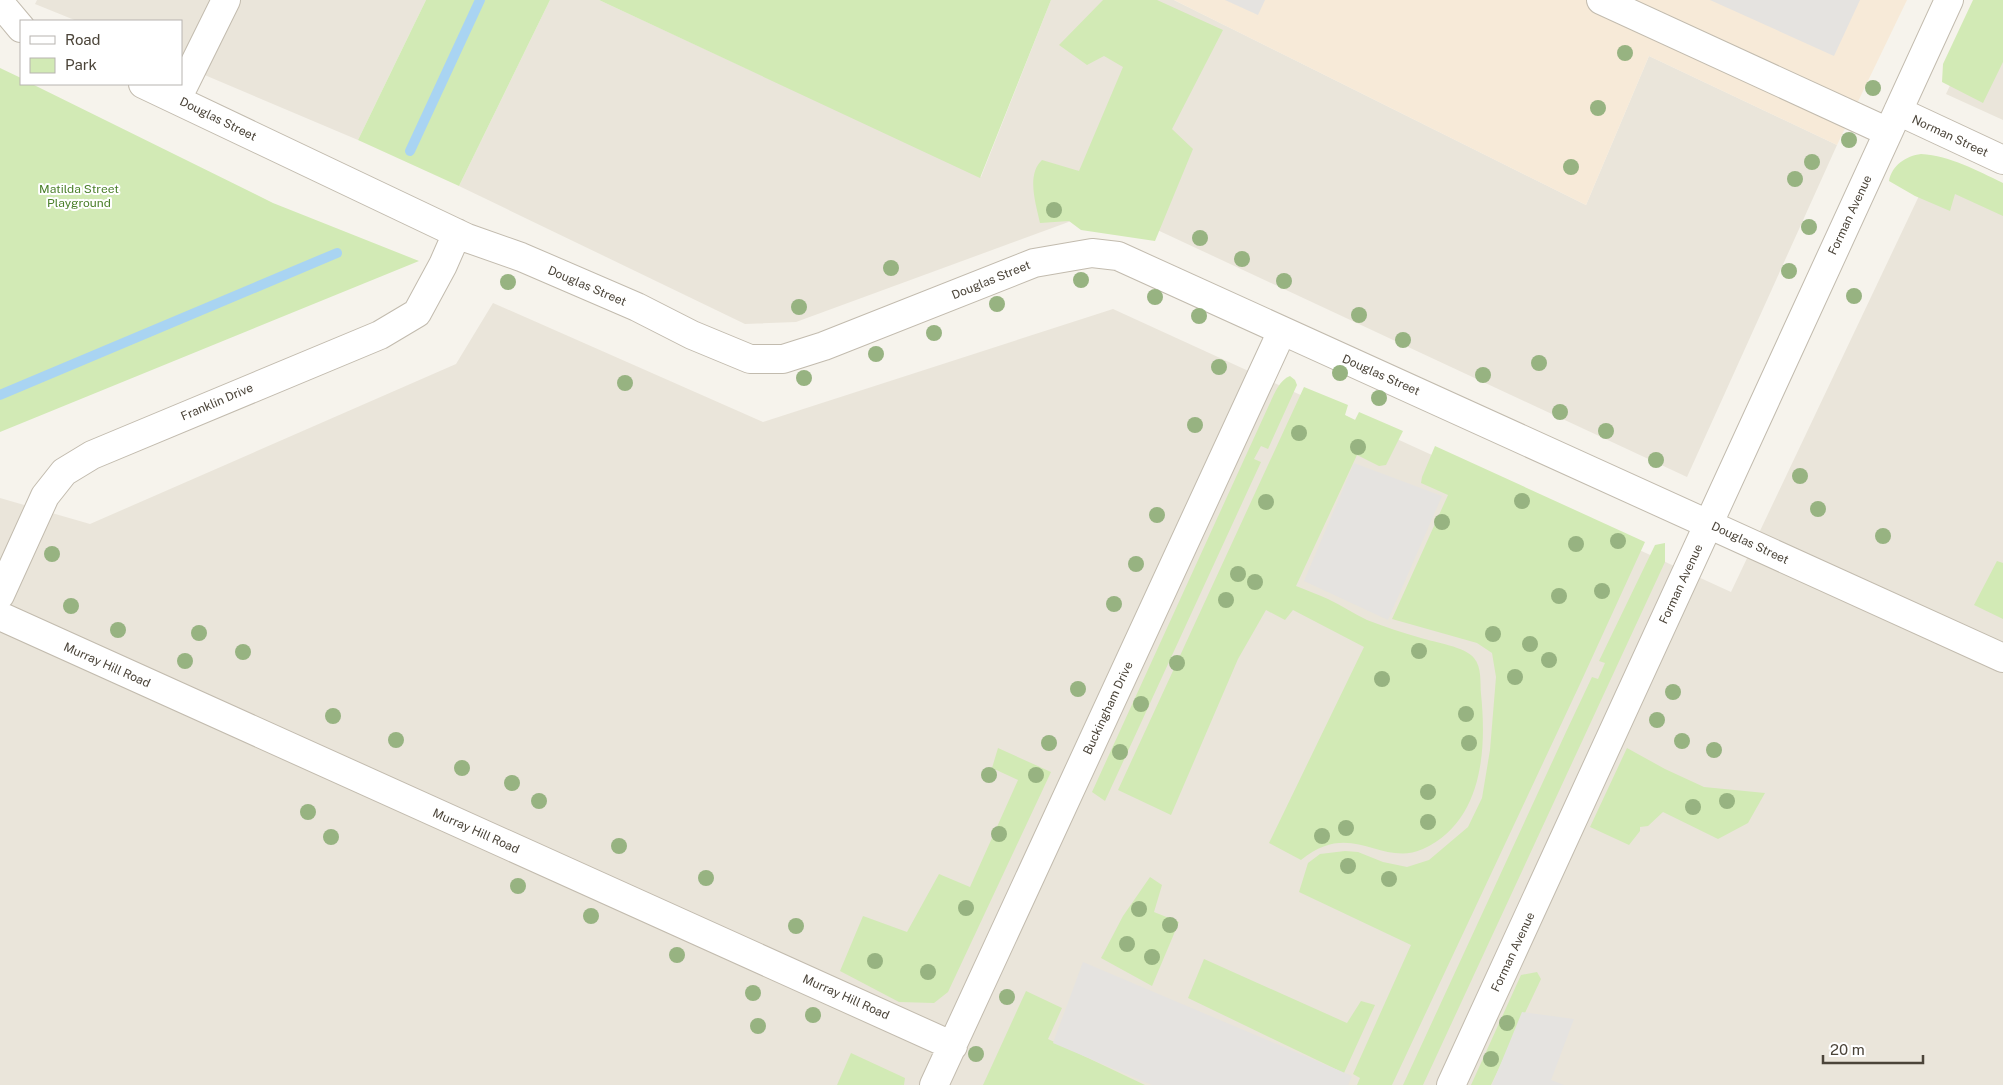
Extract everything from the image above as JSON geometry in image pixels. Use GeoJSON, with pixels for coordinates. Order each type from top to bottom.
{"type":"FeatureCollection","features":[{"type":"Feature","properties":{"kind":"street"},"geometry":{"type":"LineString","coordinates":[[177,99],[226,0]]}},
{"type":"Feature","properties":{"kind":"street","name":"Norman Street"},"geometry":{"type":"LineString","coordinates":[[1601,0],[1893,122],[2003,160]]}},
{"type":"Feature","properties":{"kind":"street","name":"Forman Avenue"},"geometry":{"type":"LineString","coordinates":[[1451,1085],[1948,0]]}},
{"type":"Feature","properties":{"kind":"street"},"geometry":{"type":"LineString","coordinates":[[0,3],[20,27]]}},
{"type":"Feature","properties":{"kind":"street","name":"Douglas Street"},"geometry":{"type":"LineString","coordinates":[[145,85],[457,234],[521,257],[637,307],[692,335],[750,359],[783,359],[824,346],[1034,263],[1092,253],[1118,256],[2003,658]]}},
{"type":"Feature","properties":{"kind":"street","name":"Franklin Drive"},"geometry":{"type":"LineString","coordinates":[[0,595],[45,496],[64,472],[92,455],[380,335],[417,313],[443,265],[457,234]]}},
{"type":"Feature","properties":{"kind":"street","name":"Buckingham Drive"},"geometry":{"type":"LineString","coordinates":[[934,1085],[1282,331]]}},
{"type":"Feature","properties":{"kind":"street","name":"Murray Hill Road"},"geometry":{"type":"LineString","coordinates":[[0,616],[953,1046]]}},
{"type":"Feature","properties":{"kind":"shaded area"},"geometry":{"type":"Polygon","coordinates":[[[37,0],[426,0],[358,140],[182,65],[182,20],[75,20],[35,4],[37,0]]]}},
{"type":"Feature","properties":{"kind":"shaded area"},"geometry":{"type":"Polygon","coordinates":[[[550,0],[599,0],[981,177],[1051,0],[1174,0],[1586,205],[1649,56],[1837,145],[1687,477],[1123,214],[1093,213],[796,322],[745,324],[459,186],[550,0]]]}},
{"type":"Feature","properties":{"kind":"shaded area"},"geometry":{"type":"Polygon","coordinates":[[[1174,0],[1907,0],[1837,145],[1649,56],[1586,205],[1174,0]]]}},
{"type":"Feature","properties":{"kind":"shaded area"},"geometry":{"type":"Polygon","coordinates":[[[1225,0],[1265,0],[1258,15],[1225,0]]]}},
{"type":"Feature","properties":{"kind":"shaded area"},"geometry":{"type":"Polygon","coordinates":[[[1710,0],[1860,0],[1834,56],[1710,0]]]}},
{"type":"Feature","properties":{"kind":"shaded area"},"geometry":{"type":"Polygon","coordinates":[[[1990,0],[2003,0],[2003,120],[1946,94],[1990,0]]]}},
{"type":"Feature","properties":{"kind":"shaded area"},"geometry":{"type":"Polygon","coordinates":[[[1927,179],[2003,214],[2003,1085],[0,1085],[0,498],[90,524],[456,364],[493,303],[763,422],[1113,309],[1731,592],[1927,179]]]}},
{"type":"Feature","properties":{"kind":"shaded area"},"geometry":{"type":"Polygon","coordinates":[[[1354,463],[1442,496],[1388,620],[1304,581],[1354,463]]]}},
{"type":"Feature","properties":{"kind":"shaded area"},"geometry":{"type":"Polygon","coordinates":[[[1083,962],[1352,1076],[1348,1085],[1152,1085],[1053,1043],[1083,962]]]}},
{"type":"Feature","properties":{"kind":"shaded area"},"geometry":{"type":"Polygon","coordinates":[[[1522,1012],[1574,1019],[1551,1080],[1564,1085],[1492,1085],[1522,1012]]]}},
{"type":"Feature","properties":{"kind":"green space"},"geometry":{"type":"Polygon","coordinates":[[[426,0],[550,0],[459,186],[358,140],[426,0]]]}},
{"type":"Feature","properties":{"kind":"green space"},"geometry":{"type":"Polygon","coordinates":[[[599,0],[1051,0],[980,178],[599,0]]]}},
{"type":"Feature","properties":{"kind":"green space"},"geometry":{"type":"Polygon","coordinates":[[[1103,0],[1157,0],[1223,30],[1172,129],[1193,149],[1155,241],[1081,230],[1069,221],[1040,223],[1036,207],[1033,182],[1037,166],[1042,160],[1079,171],[1123,67],[1104,56],[1087,65],[1059,45],[1103,0]]]}},
{"type":"Feature","properties":{"kind":"green space"},"geometry":{"type":"Polygon","coordinates":[[[1973,0],[2003,0],[2003,62],[1983,103],[1942,82],[1943,64],[1973,0]]]}},
{"type":"Feature","properties":{"kind":"green space","name":"Matilda Street Playground"},"geometry":{"type":"Polygon","coordinates":[[[0,68],[20,78],[20,85],[34,85],[273,203],[419,261],[0,432],[0,68]]]}},
{"type":"Feature","properties":{"kind":"green space"},"geometry":{"type":"Polygon","coordinates":[[[1921,154],[1953,161],[2003,183],[2003,216],[1955,194],[1950,211],[1915,196],[1889,181],[1893,170],[1900,162],[1921,154]]]}},
{"type":"Feature","properties":{"kind":"green space"},"geometry":{"type":"Polygon","coordinates":[[[1290,376],[1297,385],[1268,449],[1261,446],[1254,459],[1261,462],[1105,801],[1092,792],[1273,397],[1280,384],[1290,376]]]}},
{"type":"Feature","properties":{"kind":"green space"},"geometry":{"type":"Polygon","coordinates":[[[1304,387],[1348,405],[1345,415],[1355,420],[1359,412],[1403,431],[1386,465],[1379,466],[1357,455],[1296,586],[1328,599],[1367,620],[1464,651],[1474,658],[1479,670],[1483,739],[1481,761],[1469,803],[1458,822],[1443,837],[1423,849],[1408,853],[1393,853],[1351,843],[1336,843],[1319,848],[1301,860],[1269,843],[1364,647],[1293,610],[1285,620],[1266,610],[1238,659],[1171,815],[1118,790],[1304,387]]]}},
{"type":"Feature","properties":{"kind":"green space"},"geometry":{"type":"Polygon","coordinates":[[[1435,446],[1645,542],[1392,1085],[1357,1085],[1360,1078],[1353,1074],[1411,945],[1299,892],[1308,863],[1320,854],[1345,851],[1358,852],[1383,862],[1407,867],[1429,860],[1468,827],[1482,798],[1490,750],[1496,677],[1492,653],[1477,643],[1392,619],[1448,495],[1421,483],[1435,446]]]}},
{"type":"Feature","properties":{"kind":"green space"},"geometry":{"type":"Polygon","coordinates":[[[1665,543],[1665,562],[1423,1085],[1403,1085],[1592,677],[1598,679],[1605,663],[1599,661],[1655,545],[1665,543]]]}},
{"type":"Feature","properties":{"kind":"green space"},"geometry":{"type":"Polygon","coordinates":[[[1997,561],[2003,563],[2003,619],[1974,605],[1997,561]]]}},
{"type":"Feature","properties":{"kind":"green space"},"geometry":{"type":"Polygon","coordinates":[[[998,748],[1051,772],[948,992],[934,1003],[899,1002],[840,971],[863,916],[907,932],[939,874],[970,887],[1018,780],[992,768],[998,748]]]}},
{"type":"Feature","properties":{"kind":"green space"},"geometry":{"type":"Polygon","coordinates":[[[1627,748],[1665,769],[1704,787],[1765,793],[1748,823],[1718,839],[1663,812],[1648,826],[1640,827],[1640,831],[1629,845],[1590,827],[1627,748]]]}},
{"type":"Feature","properties":{"kind":"green space"},"geometry":{"type":"Polygon","coordinates":[[[1150,877],[1162,885],[1154,912],[1179,922],[1152,986],[1101,958],[1123,916],[1150,877]]]}},
{"type":"Feature","properties":{"kind":"green space"},"geometry":{"type":"Polygon","coordinates":[[[1204,959],[1347,1023],[1361,1001],[1375,1005],[1344,1073],[1188,998],[1204,959]]]}},
{"type":"Feature","properties":{"kind":"green space"},"geometry":{"type":"Polygon","coordinates":[[[1537,972],[1541,979],[1491,1085],[1471,1085],[1521,975],[1537,972]]]}},
{"type":"Feature","properties":{"kind":"green space"},"geometry":{"type":"Polygon","coordinates":[[[1026,991],[1062,1008],[1048,1039],[1145,1085],[983,1085],[1026,991]]]}},
{"type":"Feature","properties":{"kind":"green space"},"geometry":{"type":"Polygon","coordinates":[[[851,1053],[905,1078],[904,1085],[837,1085],[851,1053]]]}},
{"type":"Feature","properties":{"kind":"waterway"},"geometry":{"type":"LineString","coordinates":[[410,151],[480,0]]}},
{"type":"Feature","properties":{"kind":"waterway"},"geometry":{"type":"LineString","coordinates":[[0,395],[337,253]]}}]}
